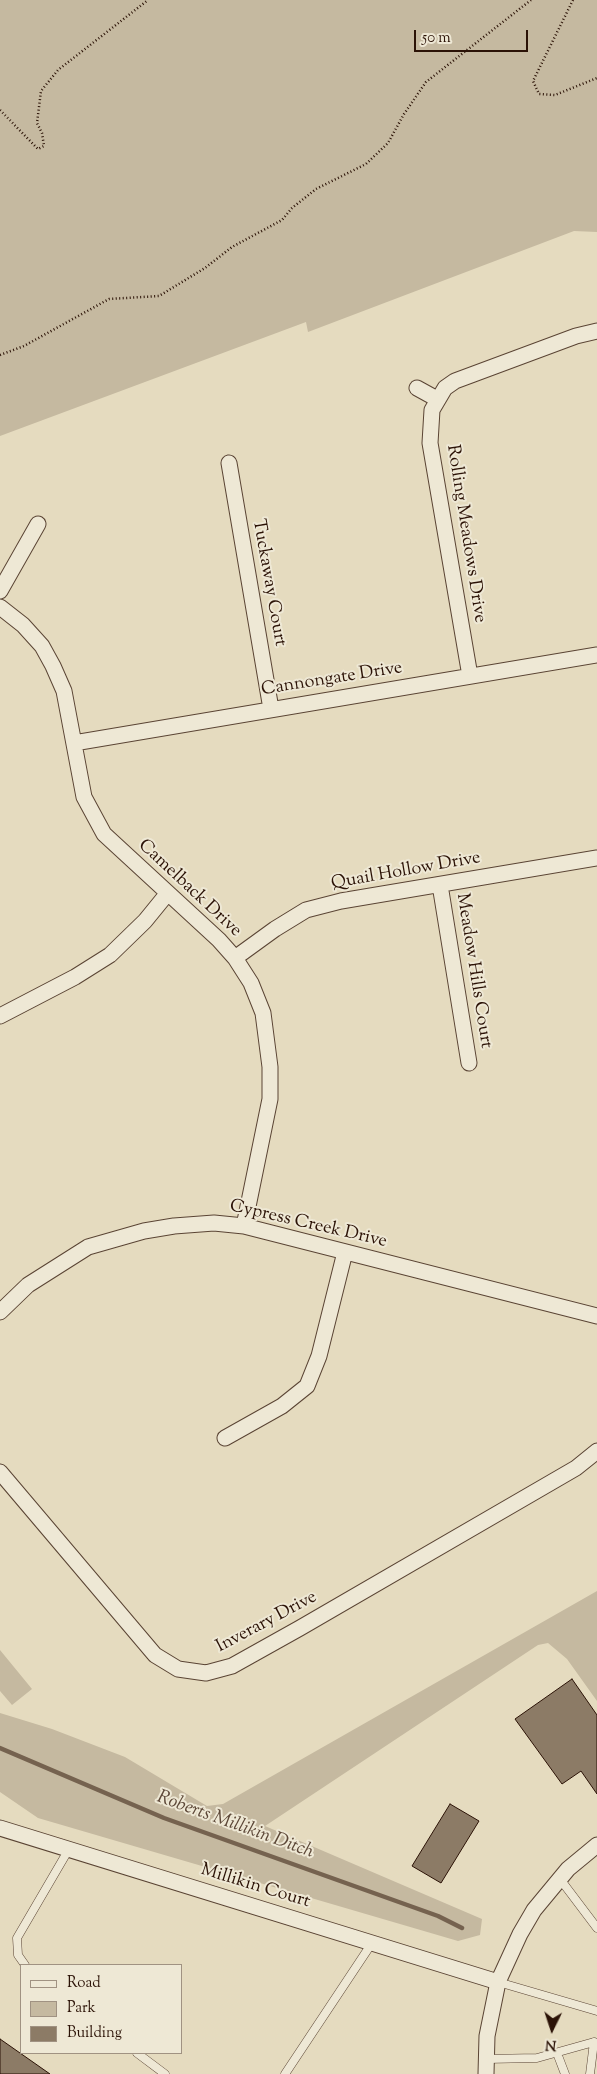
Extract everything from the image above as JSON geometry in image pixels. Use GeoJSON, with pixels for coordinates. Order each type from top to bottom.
{"type":"FeatureCollection","features":[{"type":"Feature","properties":{"kind":"street"},"geometry":{"type":"LineString","coordinates":[[417,388],[437,399],[445,388],[456,381],[576,336],[597,331]]}},
{"type":"Feature","properties":{"kind":"street","name":"Rolling Meadows Drive"},"geometry":{"type":"LineString","coordinates":[[437,399],[430,420],[430,443],[470,676]]}},
{"type":"Feature","properties":{"kind":"street","name":"Tuckaway Court"},"geometry":{"type":"LineString","coordinates":[[229,463],[271,709]]}},
{"type":"Feature","properties":{"kind":"street"},"geometry":{"type":"LineString","coordinates":[[0,592],[38,524]]}},
{"type":"Feature","properties":{"kind":"street","name":"Camelback Drive"},"geometry":{"type":"LineString","coordinates":[[0,606],[42,646],[53,666],[64,691],[84,797],[104,834],[235,958],[251,983],[263,1013],[270,1067],[270,1099],[244,1226]]}},
{"type":"Feature","properties":{"kind":"street","name":"Cannongate Drive"},"geometry":{"type":"LineString","coordinates":[[74,743],[597,655]]}},
{"type":"Feature","properties":{"kind":"street","name":"Quail Hollow Drive"},"geometry":{"type":"LineString","coordinates":[[235,958],[275,929],[306,910],[341,901],[597,858]]}},
{"type":"Feature","properties":{"kind":"street","name":"Meadow Hills Court"},"geometry":{"type":"LineString","coordinates":[[440,885],[469,1063]]}},
{"type":"Feature","properties":{"kind":"street"},"geometry":{"type":"LineString","coordinates":[[0,1016],[75,977],[110,955],[145,921],[167,894]]}},
{"type":"Feature","properties":{"kind":"street","name":"Cypress Creek Drive"},"geometry":{"type":"LineString","coordinates":[[0,1312],[28,1285],[88,1248],[144,1231],[174,1226],[214,1223],[244,1226],[597,1316]]}},
{"type":"Feature","properties":{"kind":"street"},"geometry":{"type":"LineString","coordinates":[[225,1438],[282,1406],[307,1386],[319,1356],[345,1252]]}},
{"type":"Feature","properties":{"kind":"street","name":"Inverary Drive"},"geometry":{"type":"LineString","coordinates":[[0,1472],[155,1655],[178,1669],[206,1673],[232,1666],[300,1628],[568,1472],[597,1451]]}},
{"type":"Feature","properties":{"kind":"street","name":"Millikin Court"},"geometry":{"type":"LineString","coordinates":[[1,1830],[69,1849],[498,1982]]}},
{"type":"Feature","properties":{"kind":"street"},"geometry":{"type":"LineString","coordinates":[[486,2067],[487,2036],[498,1982],[520,1934],[534,1910],[560,1880],[597,1844]]}},
{"type":"Feature","properties":{"kind":"lane"},"geometry":{"type":"LineString","coordinates":[[24,1964],[18,1955],[17,1938],[69,1849]]}},
{"type":"Feature","properties":{"kind":"lane"},"geometry":{"type":"LineString","coordinates":[[560,1880],[597,1928]]}},
{"type":"Feature","properties":{"kind":"lane"},"geometry":{"type":"LineString","coordinates":[[285,2074],[372,1943]]}},
{"type":"Feature","properties":{"kind":"lane"},"geometry":{"type":"LineString","coordinates":[[498,1982],[597,2011]]}},
{"type":"Feature","properties":{"kind":"lane"},"geometry":{"type":"LineString","coordinates":[[486,2067],[537,2058],[595,2042],[590,2074]]}},
{"type":"Feature","properties":{"kind":"lane"},"geometry":{"type":"LineString","coordinates":[[557,2053],[565,2074]]}},
{"type":"Feature","properties":{"kind":"lane"},"geometry":{"type":"LineString","coordinates":[[138,2054],[165,2074]]}},
{"type":"Feature","properties":{"kind":"path"},"geometry":{"type":"LineString","coordinates":[[0,110],[38,149],[44,146],[42,133],[37,123],[41,91],[58,70],[148,0]]}},
{"type":"Feature","properties":{"kind":"path"},"geometry":{"type":"LineString","coordinates":[[0,355],[24,346],[109,299],[159,296],[205,268],[232,247],[282,220],[292,208],[316,189],[366,164],[388,143],[404,114],[426,82],[531,0]]}},
{"type":"Feature","properties":{"kind":"path"},"geometry":{"type":"LineString","coordinates":[[573,0],[533,81],[539,94],[554,95],[597,78]]}},
{"type":"Feature","properties":{"kind":"green space"},"geometry":{"type":"Polygon","coordinates":[[[0,0],[597,0],[597,232],[574,231],[308,332],[306,322],[0,436],[0,0]]]}},
{"type":"Feature","properties":{"kind":"green space"},"geometry":{"type":"Polygon","coordinates":[[[597,1591],[597,1701],[567,1659],[548,1643],[538,1645],[265,1826],[482,1919],[480,1935],[458,1941],[38,1818],[0,1792],[0,1713],[52,1729],[125,1757],[207,1806],[223,1804],[597,1591]]]}},
{"type":"Feature","properties":{"kind":"green space"},"geometry":{"type":"Polygon","coordinates":[[[0,1650],[32,1689],[12,1705],[0,1691],[0,1650]]]}},
{"type":"Feature","properties":{"kind":"building"},"geometry":{"type":"Polygon","coordinates":[[[572,1679],[597,1715],[597,1794],[581,1771],[562,1784],[515,1719],[572,1679]]]}},
{"type":"Feature","properties":{"kind":"building"},"geometry":{"type":"Polygon","coordinates":[[[450,1804],[479,1821],[441,1883],[412,1866],[450,1804]]]}},
{"type":"Feature","properties":{"kind":"building"},"geometry":{"type":"Polygon","coordinates":[[[0,2039],[50,2074],[0,2074],[0,2039]]]}},
{"type":"Feature","properties":{"kind":"waterway","name":"Roberts Millikin Ditch"},"geometry":{"type":"LineString","coordinates":[[0,1748],[164,1818],[438,1916],[462,1928]]}}]}
